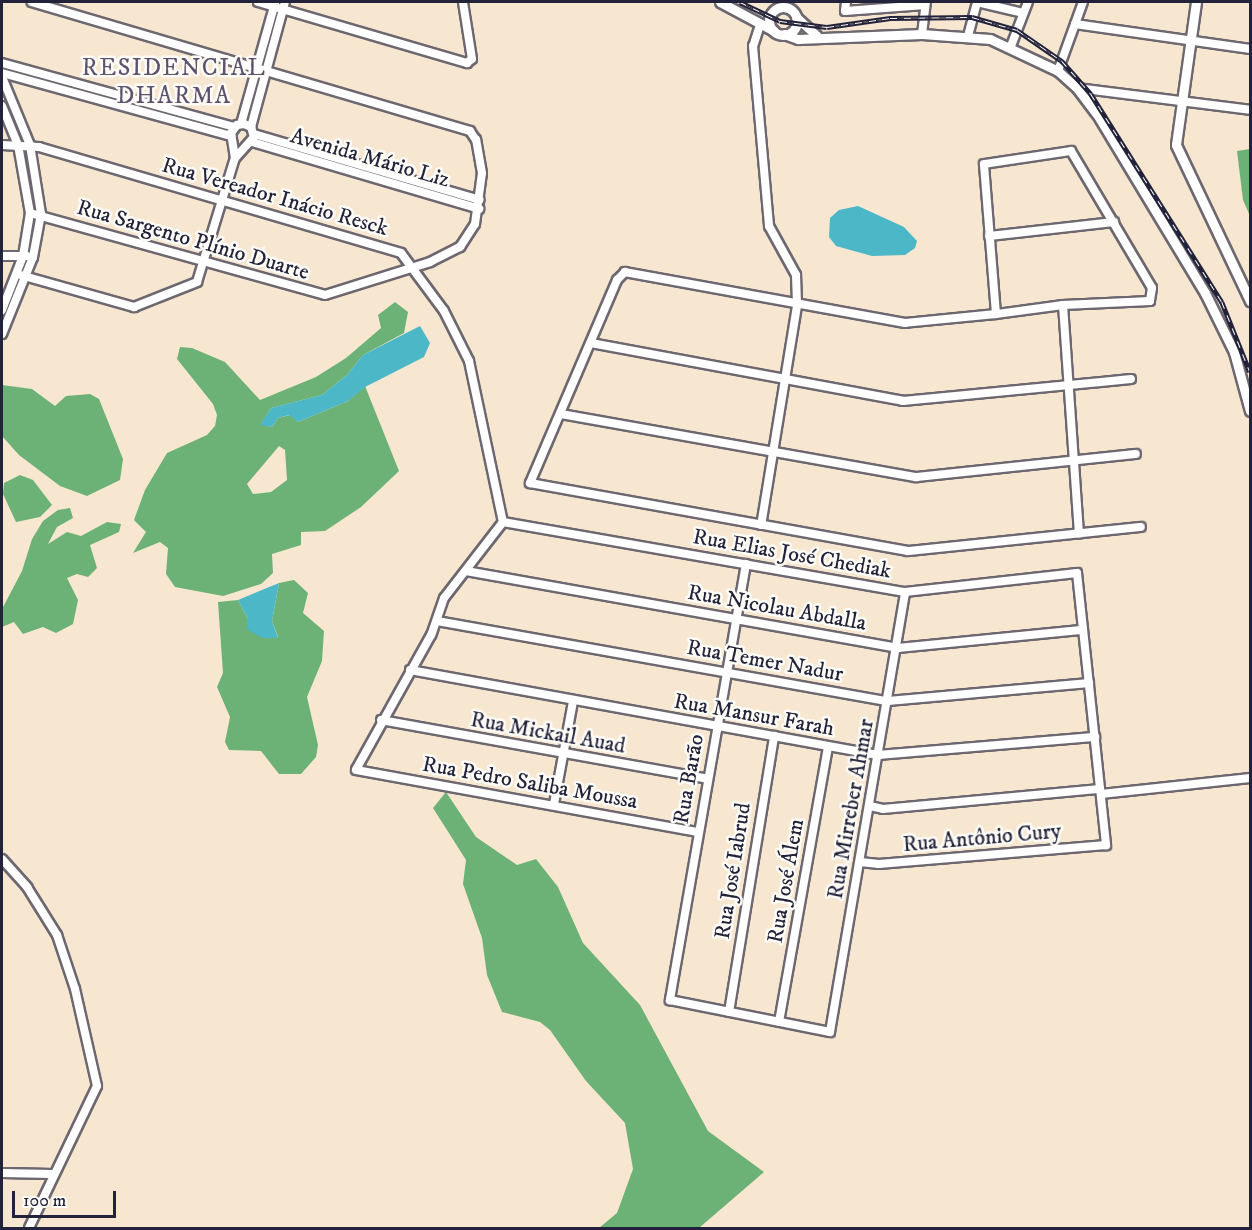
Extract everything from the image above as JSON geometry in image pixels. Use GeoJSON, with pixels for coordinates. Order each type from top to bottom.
{"type":"FeatureCollection","features":[{"type":"Feature","properties":{"kind":"street"},"geometry":{"type":"LineString","coordinates":[[32,2],[264,71]]}},
{"type":"Feature","properties":{"kind":"street"},"geometry":{"type":"LineString","coordinates":[[258,2],[279,5],[470,61],[463,2]]}},
{"type":"Feature","properties":{"kind":"street"},"geometry":{"type":"LineString","coordinates":[[720,2],[760,25],[798,39],[817,36],[922,34],[968,36],[1011,46],[1058,71],[1077,88],[1100,119],[1205,293],[1233,352],[1251,411]]}},
{"type":"Feature","properties":{"kind":"street"},"geometry":{"type":"LineString","coordinates":[[774,31],[771,15],[778,2]]}},
{"type":"Feature","properties":{"kind":"street"},"geometry":{"type":"LineString","coordinates":[[846,2],[846,11],[926,3],[922,34]]}},
{"type":"Feature","properties":{"kind":"street"},"geometry":{"type":"LineString","coordinates":[[968,36],[977,2],[1023,13]]}},
{"type":"Feature","properties":{"kind":"street"},"geometry":{"type":"LineString","coordinates":[[1011,46],[1028,2]]}},
{"type":"Feature","properties":{"kind":"street"},"geometry":{"type":"LineString","coordinates":[[1058,71],[1083,2]]}},
{"type":"Feature","properties":{"kind":"street"},"geometry":{"type":"LineString","coordinates":[[1196,2],[1176,145],[1251,301]]}},
{"type":"Feature","properties":{"kind":"street"},"geometry":{"type":"LineString","coordinates":[[235,158],[233,140],[237,125],[279,5]]}},
{"type":"Feature","properties":{"kind":"street"},"geometry":{"type":"LineString","coordinates":[[17,274],[134,307],[197,282],[235,158],[250,138],[279,5]]}},
{"type":"Feature","properties":{"kind":"street"},"geometry":{"type":"LineString","coordinates":[[761,525],[787,381],[797,306],[796,275],[769,226],[753,46],[760,25],[781,7],[792,10],[817,36]]}},
{"type":"Feature","properties":{"kind":"street"},"geometry":{"type":"LineString","coordinates":[[784,34],[794,29],[792,10]]}},
{"type":"Feature","properties":{"kind":"street"},"geometry":{"type":"LineString","coordinates":[[1075,24],[1251,49]]}},
{"type":"Feature","properties":{"kind":"street"},"geometry":{"type":"LineString","coordinates":[[2,63],[237,125],[250,138]]}},
{"type":"Feature","properties":{"kind":"street","name":"Rua Sargento Plínio Duarte"},"geometry":{"type":"LineString","coordinates":[[30,213],[41,214],[325,295],[411,267],[460,247],[479,209],[482,173],[474,134],[264,71]]}},
{"type":"Feature","properties":{"kind":"street"},"geometry":{"type":"LineString","coordinates":[[2,73],[233,140],[250,138]]}},
{"type":"Feature","properties":{"kind":"street"},"geometry":{"type":"LineString","coordinates":[[2,77],[4,91],[30,145],[41,214],[33,257],[2,334]]}},
{"type":"Feature","properties":{"kind":"street"},"geometry":{"type":"LineString","coordinates":[[1077,88],[1251,110]]}},
{"type":"Feature","properties":{"kind":"street"},"geometry":{"type":"LineString","coordinates":[[2,106],[18,145],[30,213],[23,256],[2,310],[12,310]]}},
{"type":"Feature","properties":{"kind":"street","name":"Avenida Mário Liz"},"geometry":{"type":"LineString","coordinates":[[250,138],[480,200]]}},
{"type":"Feature","properties":{"kind":"street","name":"Avenida Mário Liz"},"geometry":{"type":"LineString","coordinates":[[250,138],[479,209]]}},
{"type":"Feature","properties":{"kind":"street","name":"Rua Vereador Inácio Resck"},"geometry":{"type":"LineString","coordinates":[[2,145],[30,145],[401,253],[444,311],[470,360],[503,522]]}},
{"type":"Feature","properties":{"kind":"street"},"geometry":{"type":"LineString","coordinates":[[996,314],[984,164],[1071,151],[1152,288],[1150,301],[1063,305],[996,314],[905,322],[797,306],[625,272],[617,280],[530,483],[908,550],[1141,527]]}},
{"type":"Feature","properties":{"kind":"street"},"geometry":{"type":"LineString","coordinates":[[989,236],[1114,222]]}},
{"type":"Feature","properties":{"kind":"street"},"geometry":{"type":"LineString","coordinates":[[2,256],[33,257]]}},
{"type":"Feature","properties":{"kind":"street"},"geometry":{"type":"LineString","coordinates":[[1063,305],[1079,533]]}},
{"type":"Feature","properties":{"kind":"street"},"geometry":{"type":"LineString","coordinates":[[591,343],[787,381],[903,400],[1131,379]]}},
{"type":"Feature","properties":{"kind":"street"},"geometry":{"type":"LineString","coordinates":[[561,414],[773,454],[916,477],[1075,463],[1137,454]]}},
{"type":"Feature","properties":{"kind":"street"},"geometry":{"type":"LineString","coordinates":[[381,720],[437,621],[444,598],[503,522]]}},
{"type":"Feature","properties":{"kind":"street","name":"Rua Elias José Chediak"},"geometry":{"type":"LineString","coordinates":[[503,522],[905,592],[1077,573],[1083,630]]}},
{"type":"Feature","properties":{"kind":"street","name":"Rua Barão"},"geometry":{"type":"LineString","coordinates":[[729,1012],[670,1000],[746,564]]}},
{"type":"Feature","properties":{"kind":"street","name":"Rua Nicolau Abdalla"},"geometry":{"type":"LineString","coordinates":[[466,571],[898,648],[1083,630]]}},
{"type":"Feature","properties":{"kind":"street","name":"Rua Mirreber Ahmar"},"geometry":{"type":"LineString","coordinates":[[779,1022],[830,1032],[898,648],[905,592]]}},
{"type":"Feature","properties":{"kind":"street","name":"Rua Temer Nadur"},"geometry":{"type":"LineString","coordinates":[[437,621],[888,701],[1089,683]]}},
{"type":"Feature","properties":{"kind":"street"},"geometry":{"type":"LineString","coordinates":[[1083,630],[1101,792]]}},
{"type":"Feature","properties":{"kind":"street","name":"Rua Mansur Farah"},"geometry":{"type":"LineString","coordinates":[[410,670],[879,755],[1095,737]]}},
{"type":"Feature","properties":{"kind":"street"},"geometry":{"type":"LineString","coordinates":[[554,804],[573,701]]}},
{"type":"Feature","properties":{"kind":"street","name":"Rua Mickail Auad"},"geometry":{"type":"LineString","coordinates":[[381,720],[563,755],[708,779]]}},
{"type":"Feature","properties":{"kind":"street","name":"Rua Pedro Saliba Moussa"},"geometry":{"type":"LineString","coordinates":[[381,720],[356,770],[554,804],[698,832]]}},
{"type":"Feature","properties":{"kind":"street","name":"Rua José Iabrud"},"geometry":{"type":"LineString","coordinates":[[729,1012],[774,736]]}},
{"type":"Feature","properties":{"kind":"street","name":"Rua José Álem"},"geometry":{"type":"LineString","coordinates":[[779,1022],[828,746]]}},
{"type":"Feature","properties":{"kind":"street"},"geometry":{"type":"LineString","coordinates":[[870,806],[883,809],[1251,778]]}},
{"type":"Feature","properties":{"kind":"street","name":"Rua Antônio Cury"},"geometry":{"type":"LineString","coordinates":[[860,862],[879,864],[1106,845],[1101,792]]}},
{"type":"Feature","properties":{"kind":"street"},"geometry":{"type":"LineString","coordinates":[[2,859],[27,887],[57,934],[75,990],[97,1086],[52,1174],[29,1228]]}},
{"type":"Feature","properties":{"kind":"street"},"geometry":{"type":"LineString","coordinates":[[729,1012],[779,1022]]}},
{"type":"Feature","properties":{"kind":"street"},"geometry":{"type":"LineString","coordinates":[[2,1173],[52,1174]]}},
{"type":"Feature","properties":{"kind":"green space"},"geometry":{"type":"Polygon","coordinates":[[[1250,149],[1250,216],[1243,200],[1237,151],[1250,149]]]}},
{"type":"Feature","properties":{"kind":"green space"},"geometry":{"type":"Polygon","coordinates":[[[395,302],[408,312],[404,333],[363,355],[347,375],[322,395],[271,408],[261,424],[272,427],[278,418],[290,415],[298,422],[348,401],[365,386],[399,471],[361,507],[325,531],[301,532],[301,545],[272,554],[273,573],[261,584],[223,596],[175,587],[166,574],[168,548],[160,542],[133,553],[146,532],[134,520],[145,490],[167,453],[207,435],[215,426],[217,415],[213,404],[177,359],[180,347],[192,348],[225,362],[260,400],[316,377],[346,358],[381,328],[378,315],[395,302]],[[279,446],[247,484],[253,494],[271,492],[287,480],[285,450],[279,446]]]}},
{"type":"Feature","properties":{"kind":"green space"},"geometry":{"type":"Polygon","coordinates":[[[2,385],[32,389],[55,406],[66,396],[90,394],[99,399],[123,459],[120,480],[87,496],[60,486],[19,455],[2,436],[2,385]]]}},
{"type":"Feature","properties":{"kind":"green space"},"geometry":{"type":"Polygon","coordinates":[[[20,475],[33,480],[52,505],[40,517],[16,522],[3,494],[4,483],[20,475]]]}},
{"type":"Feature","properties":{"kind":"green space"},"geometry":{"type":"Polygon","coordinates":[[[70,508],[73,518],[57,527],[48,544],[67,532],[81,536],[107,522],[121,524],[119,532],[90,545],[97,568],[88,577],[77,574],[67,578],[78,600],[73,624],[56,633],[43,627],[23,634],[14,622],[2,627],[2,609],[22,571],[32,539],[43,521],[58,510],[70,508]]]}},
{"type":"Feature","properties":{"kind":"green space"},"geometry":{"type":"Polygon","coordinates":[[[294,580],[308,593],[303,613],[324,631],[322,661],[307,697],[318,745],[316,757],[301,774],[279,774],[261,751],[229,750],[225,742],[230,717],[217,687],[223,673],[218,602],[238,600],[248,619],[278,637],[272,621],[279,583],[294,580]]]}},
{"type":"Feature","properties":{"kind":"green space"},"geometry":{"type":"Polygon","coordinates":[[[446,792],[476,837],[517,865],[536,859],[558,887],[583,943],[640,1005],[708,1131],[764,1172],[699,1228],[599,1228],[617,1213],[633,1169],[625,1123],[586,1081],[550,1030],[540,1022],[502,1012],[487,975],[482,938],[463,884],[466,860],[433,808],[446,792]]]}},
{"type":"Feature","properties":{"kind":"water"},"geometry":{"type":"Polygon","coordinates":[[[858,206],[904,227],[917,241],[915,248],[905,255],[872,256],[836,246],[829,237],[830,218],[839,210],[858,206]]]}},
{"type":"Feature","properties":{"kind":"water"},"geometry":{"type":"Polygon","coordinates":[[[420,326],[430,343],[424,357],[365,387],[348,401],[298,422],[289,415],[278,418],[272,427],[260,425],[271,408],[322,395],[347,375],[363,355],[420,326]]]}},
{"type":"Feature","properties":{"kind":"water"},"geometry":{"type":"Polygon","coordinates":[[[279,583],[272,621],[278,638],[262,638],[247,629],[248,619],[238,600],[279,583]]]}},
{"type":"Feature","properties":{"kind":"railway"},"geometry":{"type":"LineString","coordinates":[[740,2],[780,21],[827,27],[890,18],[972,17],[1017,30],[1062,61],[1091,94],[1222,302],[1250,372]]}},
{"type":"Feature","properties":{"kind":"district","name":"RESIDENCIAL DHARMA"},"geometry":{"type":"Point","coordinates":[174,83]}}]}
